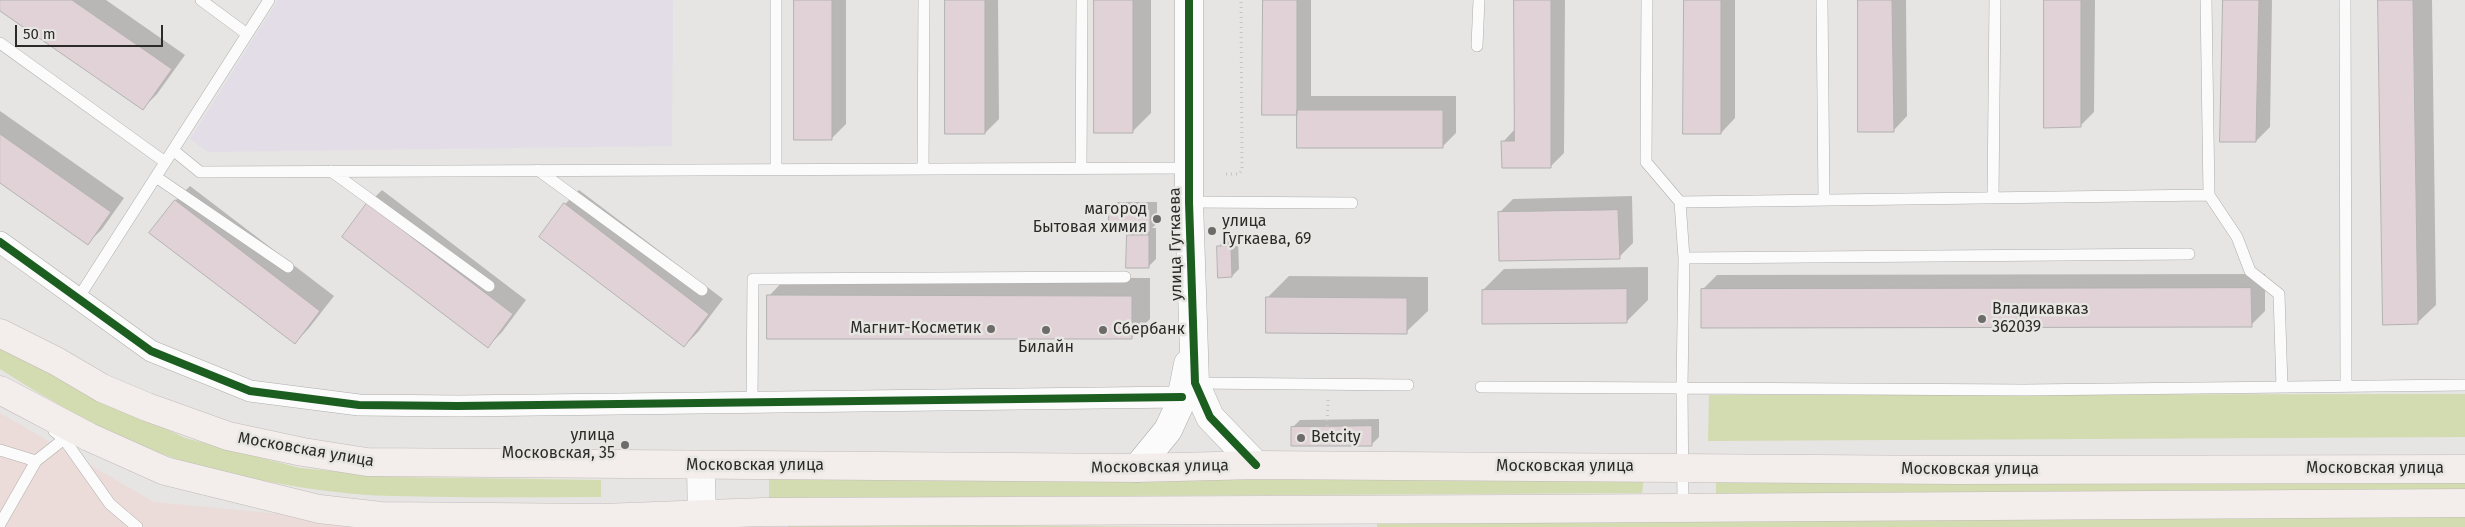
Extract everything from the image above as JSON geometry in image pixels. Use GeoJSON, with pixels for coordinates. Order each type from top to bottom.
{"type":"FeatureCollection","features":[{"type":"Feature","properties":{"kind":"highway","name":"Московская улица"},"geometry":{"type":"LineString","coordinates":[[0,333],[56,361],[102,388],[147,407],[228,436],[303,452],[367,462],[1137,468],[1256,466],[1956,470],[2465,469]]}},
{"type":"Feature","properties":{"kind":"highway","name":"Московская улица"},"geometry":{"type":"LineString","coordinates":[[11,397],[139,461],[165,471],[319,510],[432,522],[508,522],[602,518],[702,521],[763,512],[1514,510],[1682,507],[2465,503]]}},
{"type":"Feature","properties":{"kind":"street","name":"улица Гугкаева"},"geometry":{"type":"LineString","coordinates":[[1137,468],[1168,430],[1188,390],[1193,335],[1189,202],[1189,0]]}},
{"type":"Feature","properties":{"kind":"street"},"geometry":{"type":"LineString","coordinates":[[0,242],[77,300],[151,351],[250,391],[359,406],[752,402],[1188,390],[1210,417],[1256,466]]}},
{"type":"Feature","properties":{"kind":"street"},"geometry":{"type":"LineString","coordinates":[[701,465],[702,521]]}},
{"type":"Feature","properties":{"kind":"lane"},"geometry":{"type":"LineString","coordinates":[[201,0],[247,34]]}},
{"type":"Feature","properties":{"kind":"lane"},"geometry":{"type":"LineString","coordinates":[[77,300],[269,0]]}},
{"type":"Feature","properties":{"kind":"lane"},"geometry":{"type":"LineString","coordinates":[[776,0],[776,169]]}},
{"type":"Feature","properties":{"kind":"lane"},"geometry":{"type":"LineString","coordinates":[[923,168],[924,0]]}},
{"type":"Feature","properties":{"kind":"lane"},"geometry":{"type":"LineString","coordinates":[[1081,168],[1082,0]]}},
{"type":"Feature","properties":{"kind":"lane"},"geometry":{"type":"LineString","coordinates":[[1477,46],[1479,0]]}},
{"type":"Feature","properties":{"kind":"lane"},"geometry":{"type":"LineString","coordinates":[[1647,0],[1646,162],[1680,202],[1684,258],[1682,507]]}},
{"type":"Feature","properties":{"kind":"lane"},"geometry":{"type":"LineString","coordinates":[[1822,0],[1824,200]]}},
{"type":"Feature","properties":{"kind":"lane"},"geometry":{"type":"LineString","coordinates":[[1993,198],[1995,0]]}},
{"type":"Feature","properties":{"kind":"lane"},"geometry":{"type":"LineString","coordinates":[[2206,0],[2209,195],[2237,237],[2250,271],[2279,294],[2282,387]]}},
{"type":"Feature","properties":{"kind":"lane"},"geometry":{"type":"LineString","coordinates":[[2345,0],[2346,386]]}},
{"type":"Feature","properties":{"kind":"lane"},"geometry":{"type":"LineString","coordinates":[[0,43],[165,162]]}},
{"type":"Feature","properties":{"kind":"lane"},"geometry":{"type":"LineString","coordinates":[[173,150],[200,172],[1189,168]]}},
{"type":"Feature","properties":{"kind":"lane"},"geometry":{"type":"LineString","coordinates":[[538,170],[702,290]]}},
{"type":"Feature","properties":{"kind":"lane"},"geometry":{"type":"LineString","coordinates":[[331,171],[489,286]]}},
{"type":"Feature","properties":{"kind":"lane"},"geometry":{"type":"LineString","coordinates":[[156,177],[288,267]]}},
{"type":"Feature","properties":{"kind":"lane"},"geometry":{"type":"LineString","coordinates":[[1680,202],[2209,195]]}},
{"type":"Feature","properties":{"kind":"lane"},"geometry":{"type":"LineString","coordinates":[[1189,202],[1352,203]]}},
{"type":"Feature","properties":{"kind":"lane"},"geometry":{"type":"LineString","coordinates":[[1684,258],[2189,254]]}},
{"type":"Feature","properties":{"kind":"lane"},"geometry":{"type":"LineString","coordinates":[[752,402],[752,279],[1125,277]]}},
{"type":"Feature","properties":{"kind":"lane"},"geometry":{"type":"LineString","coordinates":[[1188,390],[1329,384],[1408,385]]}},
{"type":"Feature","properties":{"kind":"lane"},"geometry":{"type":"LineString","coordinates":[[1481,387],[2025,390],[2465,385]]}},
{"type":"Feature","properties":{"kind":"lane"},"geometry":{"type":"LineString","coordinates":[[11,397],[64,439],[110,504],[137,527]]}},
{"type":"Feature","properties":{"kind":"lane"},"geometry":{"type":"LineString","coordinates":[[0,524],[36,461],[64,439]]}},
{"type":"Feature","properties":{"kind":"lane"},"geometry":{"type":"LineString","coordinates":[[0,450],[36,461]]}},
{"type":"Feature","properties":{"kind":"path"},"geometry":{"type":"LineString","coordinates":[[1226,174],[1239,174],[1242,170],[1241,0]]}},
{"type":"Feature","properties":{"kind":"path"},"geometry":{"type":"LineString","coordinates":[[1327,426],[1329,384]]}},
{"type":"Feature","properties":{"kind":"shaded area"},"geometry":{"type":"Polygon","coordinates":[[[278,0],[673,0],[672,146],[208,152],[190,139],[278,0]]]}},
{"type":"Feature","properties":{"kind":"shaded area"},"geometry":{"type":"Polygon","coordinates":[[[0,413],[154,502],[417,527],[0,527],[0,413]]]}},
{"type":"Feature","properties":{"kind":"green space"},"geometry":{"type":"Polygon","coordinates":[[[0,342],[78,387],[185,438],[300,468],[395,477],[601,480],[601,497],[371,495],[305,488],[218,471],[162,454],[105,429],[50,400],[0,369],[0,342]]]}},
{"type":"Feature","properties":{"kind":"green space"},"geometry":{"type":"Polygon","coordinates":[[[2465,394],[2465,437],[1708,441],[1709,395],[2465,394]]]}},
{"type":"Feature","properties":{"kind":"green space"},"geometry":{"type":"Polygon","coordinates":[[[769,475],[1644,478],[1642,493],[769,498],[769,475]]]}},
{"type":"Feature","properties":{"kind":"green space"},"geometry":{"type":"Polygon","coordinates":[[[2465,476],[2465,497],[1716,500],[1716,478],[2465,476]]]}},
{"type":"Feature","properties":{"kind":"green space"},"geometry":{"type":"Polygon","coordinates":[[[2465,512],[2465,527],[1377,527],[1377,517],[2465,512]]]}},
{"type":"Feature","properties":{"kind":"green space"},"geometry":{"type":"Polygon","coordinates":[[[792,524],[1202,527],[787,527],[792,524]]]}},
{"type":"Feature","properties":{"kind":"building"},"geometry":{"type":"Polygon","coordinates":[[[0,0],[72,0],[172,69],[143,110],[0,11],[0,0]]]}},
{"type":"Feature","properties":{"kind":"building"},"geometry":{"type":"Polygon","coordinates":[[[794,0],[832,0],[832,140],[794,140],[794,0]]]}},
{"type":"Feature","properties":{"kind":"building"},"geometry":{"type":"Polygon","coordinates":[[[945,0],[985,0],[985,134],[945,134],[945,0]]]}},
{"type":"Feature","properties":{"kind":"building"},"geometry":{"type":"Polygon","coordinates":[[[1094,0],[1133,0],[1133,133],[1094,133],[1094,0]]]}},
{"type":"Feature","properties":{"kind":"building"},"geometry":{"type":"Polygon","coordinates":[[[1263,0],[1297,0],[1297,115],[1262,115],[1263,0]]]}},
{"type":"Feature","properties":{"kind":"building"},"geometry":{"type":"Polygon","coordinates":[[[1514,0],[1551,0],[1551,168],[1502,168],[1501,141],[1514,141],[1514,0]]]}},
{"type":"Feature","properties":{"kind":"building"},"geometry":{"type":"Polygon","coordinates":[[[1684,0],[1721,0],[1721,134],[1683,134],[1684,0]]]}},
{"type":"Feature","properties":{"kind":"building"},"geometry":{"type":"Polygon","coordinates":[[[1858,0],[1892,0],[1894,132],[1858,132],[1858,0]]]}},
{"type":"Feature","properties":{"kind":"building"},"geometry":{"type":"Polygon","coordinates":[[[2044,0],[2081,0],[2081,127],[2044,128],[2044,0]]]}},
{"type":"Feature","properties":{"kind":"building"},"geometry":{"type":"Polygon","coordinates":[[[2223,0],[2259,0],[2256,142],[2220,142],[2223,0]]]}},
{"type":"Feature","properties":{"kind":"building"},"geometry":{"type":"Polygon","coordinates":[[[2378,0],[2413,0],[2418,324],[2383,325],[2378,0]]]}},
{"type":"Feature","properties":{"kind":"building"},"geometry":{"type":"Polygon","coordinates":[[[1297,110],[1443,110],[1443,148],[1297,148],[1297,110]]]}},
{"type":"Feature","properties":{"kind":"building"},"geometry":{"type":"Polygon","coordinates":[[[0,134],[111,212],[88,245],[0,183],[0,134]]]}},
{"type":"Feature","properties":{"kind":"building"},"geometry":{"type":"Polygon","coordinates":[[[175,200],[320,311],[295,344],[149,233],[175,200]]]}},
{"type":"Feature","properties":{"kind":"building"},"geometry":{"type":"Polygon","coordinates":[[[367,203],[513,314],[488,348],[342,237],[367,203]]]}},
{"type":"Feature","properties":{"kind":"building"},"geometry":{"type":"Polygon","coordinates":[[[564,203],[709,314],[684,347],[539,237],[564,203]]]}},
{"type":"Feature","properties":{"kind":"building"},"geometry":{"type":"Polygon","coordinates":[[[1109,209],[1150,209],[1150,232],[1109,232],[1109,209]]]}},
{"type":"Feature","properties":{"kind":"building"},"geometry":{"type":"Polygon","coordinates":[[[1618,210],[1620,259],[1499,261],[1498,212],[1618,210]]]}},
{"type":"Feature","properties":{"kind":"building"},"geometry":{"type":"Polygon","coordinates":[[[1127,235],[1149,235],[1149,268],[1126,268],[1127,235]]]}},
{"type":"Feature","properties":{"kind":"building"},"geometry":{"type":"Polygon","coordinates":[[[1217,246],[1231,246],[1232,277],[1218,278],[1217,246]]]}},
{"type":"Feature","properties":{"kind":"building"},"geometry":{"type":"Polygon","coordinates":[[[2251,288],[2252,327],[1701,328],[1701,289],[2251,288]]]}},
{"type":"Feature","properties":{"kind":"building"},"geometry":{"type":"Polygon","coordinates":[[[1627,289],[1627,323],[1482,324],[1482,290],[1627,289]]]}},
{"type":"Feature","properties":{"kind":"building"},"geometry":{"type":"Polygon","coordinates":[[[767,295],[1132,296],[1132,339],[767,339],[767,295]]]}},
{"type":"Feature","properties":{"kind":"building"},"geometry":{"type":"Polygon","coordinates":[[[1266,297],[1407,298],[1407,334],[1266,333],[1266,297]]]}},
{"type":"Feature","properties":{"kind":"building"},"geometry":{"type":"Polygon","coordinates":[[[1372,426],[1372,446],[1291,446],[1291,427],[1372,426]]]}},
{"type":"Feature","properties":{"kind":"cycle path"},"geometry":{"type":"LineString","coordinates":[[1189,0],[1189,202],[1195,383],[1210,417],[1256,465]]}},
{"type":"Feature","properties":{"kind":"cycle path"},"geometry":{"type":"LineString","coordinates":[[0,242],[151,351],[250,391],[359,405],[458,406],[1182,397]]}},
{"type":"Feature","properties":{"kind":"place","name":"магород Бытовая химия"},"geometry":{"type":"Point","coordinates":[1157,219]}},
{"type":"Feature","properties":{"kind":"place","name":"улица Гугкаева, 69"},"geometry":{"type":"Point","coordinates":[1212,231]}},
{"type":"Feature","properties":{"kind":"place","name":"Владикавказ 362039"},"geometry":{"type":"Point","coordinates":[1982,319]}},
{"type":"Feature","properties":{"kind":"place","name":"Магнит-Косметик"},"geometry":{"type":"Point","coordinates":[991,329]}},
{"type":"Feature","properties":{"kind":"place","name":"Билайн"},"geometry":{"type":"Point","coordinates":[1046,330]}},
{"type":"Feature","properties":{"kind":"place","name":"Сбербанк"},"geometry":{"type":"Point","coordinates":[1103,330]}},
{"type":"Feature","properties":{"kind":"place","name":"Betcity"},"geometry":{"type":"Point","coordinates":[1301,438]}},
{"type":"Feature","properties":{"kind":"place","name":"улица Московская, 35"},"geometry":{"type":"Point","coordinates":[625,445]}}]}
